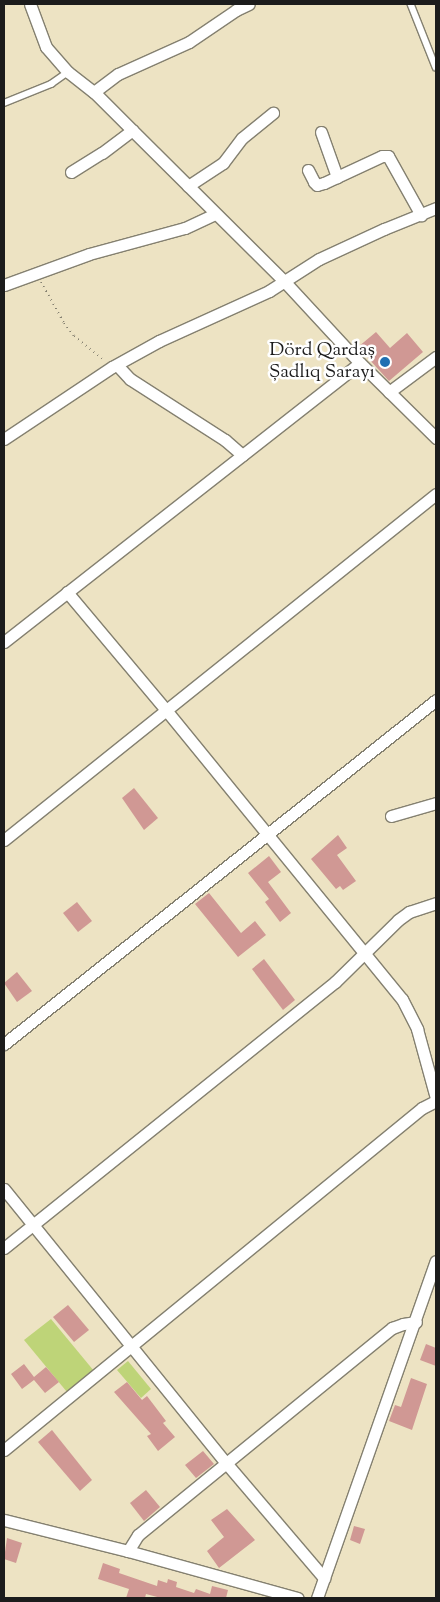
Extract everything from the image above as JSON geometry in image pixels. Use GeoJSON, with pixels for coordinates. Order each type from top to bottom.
{"type":"FeatureCollection","features":[{"type":"Feature","properties":{"kind":"street"},"geometry":{"type":"LineString","coordinates":[[30,4],[46,47],[68,72],[94,92],[284,281],[360,363],[436,438]]}},
{"type":"Feature","properties":{"kind":"street"},"geometry":{"type":"LineString","coordinates":[[94,92],[118,74],[189,42],[240,5]]}},
{"type":"Feature","properties":{"kind":"street"},"geometry":{"type":"LineString","coordinates":[[188,186],[222,164],[242,138],[272,113]]}},
{"type":"Feature","properties":{"kind":"street"},"geometry":{"type":"LineString","coordinates":[[71,172],[102,153],[132,130]]}},
{"type":"Feature","properties":{"kind":"street"},"geometry":{"type":"LineString","coordinates":[[320,132],[337,177]]}},
{"type":"Feature","properties":{"kind":"street"},"geometry":{"type":"LineString","coordinates":[[308,170],[317,185],[382,156],[388,156],[421,215]]}},
{"type":"Feature","properties":{"kind":"street"},"geometry":{"type":"LineString","coordinates":[[4,439],[158,340],[262,295],[318,259],[436,208]]}},
{"type":"Feature","properties":{"kind":"street"},"geometry":{"type":"LineString","coordinates":[[4,285],[89,254],[185,228],[215,214]]}},
{"type":"Feature","properties":{"kind":"street"},"geometry":{"type":"LineString","coordinates":[[389,392],[436,357]]}},
{"type":"Feature","properties":{"kind":"street"},"geometry":{"type":"LineString","coordinates":[[4,642],[360,363]]}},
{"type":"Feature","properties":{"kind":"street"},"geometry":{"type":"LineString","coordinates":[[115,366],[130,379],[225,440],[242,455]]}},
{"type":"Feature","properties":{"kind":"street"},"geometry":{"type":"LineString","coordinates":[[4,840],[436,494]]}},
{"type":"Feature","properties":{"kind":"street"},"geometry":{"type":"LineString","coordinates":[[4,1450],[422,1108],[436,1099],[412,1017],[402,999],[166,710],[66,592]]}},
{"type":"Feature","properties":{"kind":"street"},"geometry":{"type":"LineString","coordinates":[[4,1044],[436,700]]}},
{"type":"Feature","properties":{"kind":"street"},"geometry":{"type":"LineString","coordinates":[[392,816],[436,803]]}},
{"type":"Feature","properties":{"kind":"street"},"geometry":{"type":"LineString","coordinates":[[4,1248],[335,982],[384,932],[409,912],[436,903]]}},
{"type":"Feature","properties":{"kind":"street"},"geometry":{"type":"LineString","coordinates":[[4,1189],[227,1464],[324,1578]]}},
{"type":"Feature","properties":{"kind":"street"},"geometry":{"type":"LineString","coordinates":[[317,1598],[436,1261]]}},
{"type":"Feature","properties":{"kind":"street"},"geometry":{"type":"LineString","coordinates":[[128,1551],[138,1535],[392,1328],[416,1322]]}},
{"type":"Feature","properties":{"kind":"street"},"geometry":{"type":"LineString","coordinates":[[4,1520],[128,1551],[298,1598]]}},
{"type":"Feature","properties":{"kind":"lane"},"geometry":{"type":"LineString","coordinates":[[411,4],[436,67]]}},
{"type":"Feature","properties":{"kind":"lane"},"geometry":{"type":"LineString","coordinates":[[4,103],[51,84],[68,72]]}},
{"type":"Feature","properties":{"kind":"path"},"geometry":{"type":"LineString","coordinates":[[36,273],[64,323],[74,336],[115,366]]}},
{"type":"Feature","properties":{"kind":"green space"},"geometry":{"type":"Polygon","coordinates":[[[51,1319],[94,1371],[67,1392],[24,1340],[51,1319]]]}},
{"type":"Feature","properties":{"kind":"green space"},"geometry":{"type":"Polygon","coordinates":[[[128,1361],[151,1389],[141,1398],[117,1370],[128,1361]]]}},
{"type":"Feature","properties":{"kind":"building"},"geometry":{"type":"Polygon","coordinates":[[[376,332],[390,348],[407,333],[423,352],[389,381],[358,347],[376,332]]]}},
{"type":"Feature","properties":{"kind":"building"},"geometry":{"type":"Polygon","coordinates":[[[134,788],[158,818],[144,830],[122,798],[134,788]]]}},
{"type":"Feature","properties":{"kind":"building"},"geometry":{"type":"Polygon","coordinates":[[[338,835],[347,848],[337,855],[356,881],[343,890],[340,886],[336,889],[311,859],[338,835]]]}},
{"type":"Feature","properties":{"kind":"building"},"geometry":{"type":"Polygon","coordinates":[[[269,856],[281,872],[268,882],[291,913],[280,922],[265,902],[269,899],[248,873],[269,856]]]}},
{"type":"Feature","properties":{"kind":"building"},"geometry":{"type":"Polygon","coordinates":[[[209,893],[241,933],[255,921],[266,935],[238,957],[195,904],[209,893]]]}},
{"type":"Feature","properties":{"kind":"building"},"geometry":{"type":"Polygon","coordinates":[[[77,902],[92,921],[78,932],[63,913],[77,902]]]}},
{"type":"Feature","properties":{"kind":"building"},"geometry":{"type":"Polygon","coordinates":[[[264,959],[295,1000],[283,1010],[252,969],[264,959]]]}},
{"type":"Feature","properties":{"kind":"building"},"geometry":{"type":"Polygon","coordinates":[[[17,972],[32,991],[17,1002],[4,983],[17,972]]]}},
{"type":"Feature","properties":{"kind":"building"},"geometry":{"type":"Polygon","coordinates":[[[68,1305],[89,1330],[74,1342],[53,1317],[68,1305]]]}},
{"type":"Feature","properties":{"kind":"building"},"geometry":{"type":"Polygon","coordinates":[[[426,1344],[436,1348],[436,1366],[420,1360],[426,1344]]]}},
{"type":"Feature","properties":{"kind":"building"},"geometry":{"type":"Polygon","coordinates":[[[24,1364],[34,1377],[46,1367],[59,1382],[45,1393],[34,1380],[22,1389],[11,1374],[24,1364]]]}},
{"type":"Feature","properties":{"kind":"building"},"geometry":{"type":"Polygon","coordinates":[[[411,1378],[427,1384],[412,1430],[389,1421],[395,1405],[401,1407],[411,1378]]]}},
{"type":"Feature","properties":{"kind":"building"},"geometry":{"type":"Polygon","coordinates":[[[127,1382],[142,1400],[147,1396],[166,1421],[163,1423],[175,1437],[158,1451],[147,1436],[151,1434],[114,1392],[127,1382]]]}},
{"type":"Feature","properties":{"kind":"building"},"geometry":{"type":"Polygon","coordinates":[[[52,1430],[92,1480],[80,1491],[38,1442],[52,1430]]]}},
{"type":"Feature","properties":{"kind":"building"},"geometry":{"type":"Polygon","coordinates":[[[203,1451],[214,1464],[196,1478],[185,1465],[203,1451]]]}},
{"type":"Feature","properties":{"kind":"building"},"geometry":{"type":"Polygon","coordinates":[[[146,1490],[160,1507],[144,1521],[130,1503],[146,1490]]]}},
{"type":"Feature","properties":{"kind":"building"},"geometry":{"type":"Polygon","coordinates":[[[227,1509],[255,1540],[219,1568],[207,1551],[224,1537],[211,1520],[227,1509]]]}},
{"type":"Feature","properties":{"kind":"building"},"geometry":{"type":"Polygon","coordinates":[[[354,1526],[365,1529],[360,1544],[350,1540],[354,1526]]]}},
{"type":"Feature","properties":{"kind":"building"},"geometry":{"type":"Polygon","coordinates":[[[7,1538],[22,1543],[16,1563],[4,1559],[7,1538]]]}},
{"type":"Feature","properties":{"kind":"building"},"geometry":{"type":"Polygon","coordinates":[[[103,1563],[120,1569],[119,1573],[157,1586],[158,1580],[167,1583],[168,1579],[177,1582],[176,1587],[194,1593],[196,1589],[210,1594],[212,1586],[228,1590],[226,1598],[161,1598],[146,1594],[145,1598],[126,1598],[129,1589],[98,1579],[103,1563]]]}},
{"type":"Feature","properties":{"kind":"place","name":"Dörd Qardaş Şadlıq Sarayı"},"geometry":{"type":"Point","coordinates":[385,362]}}]}
